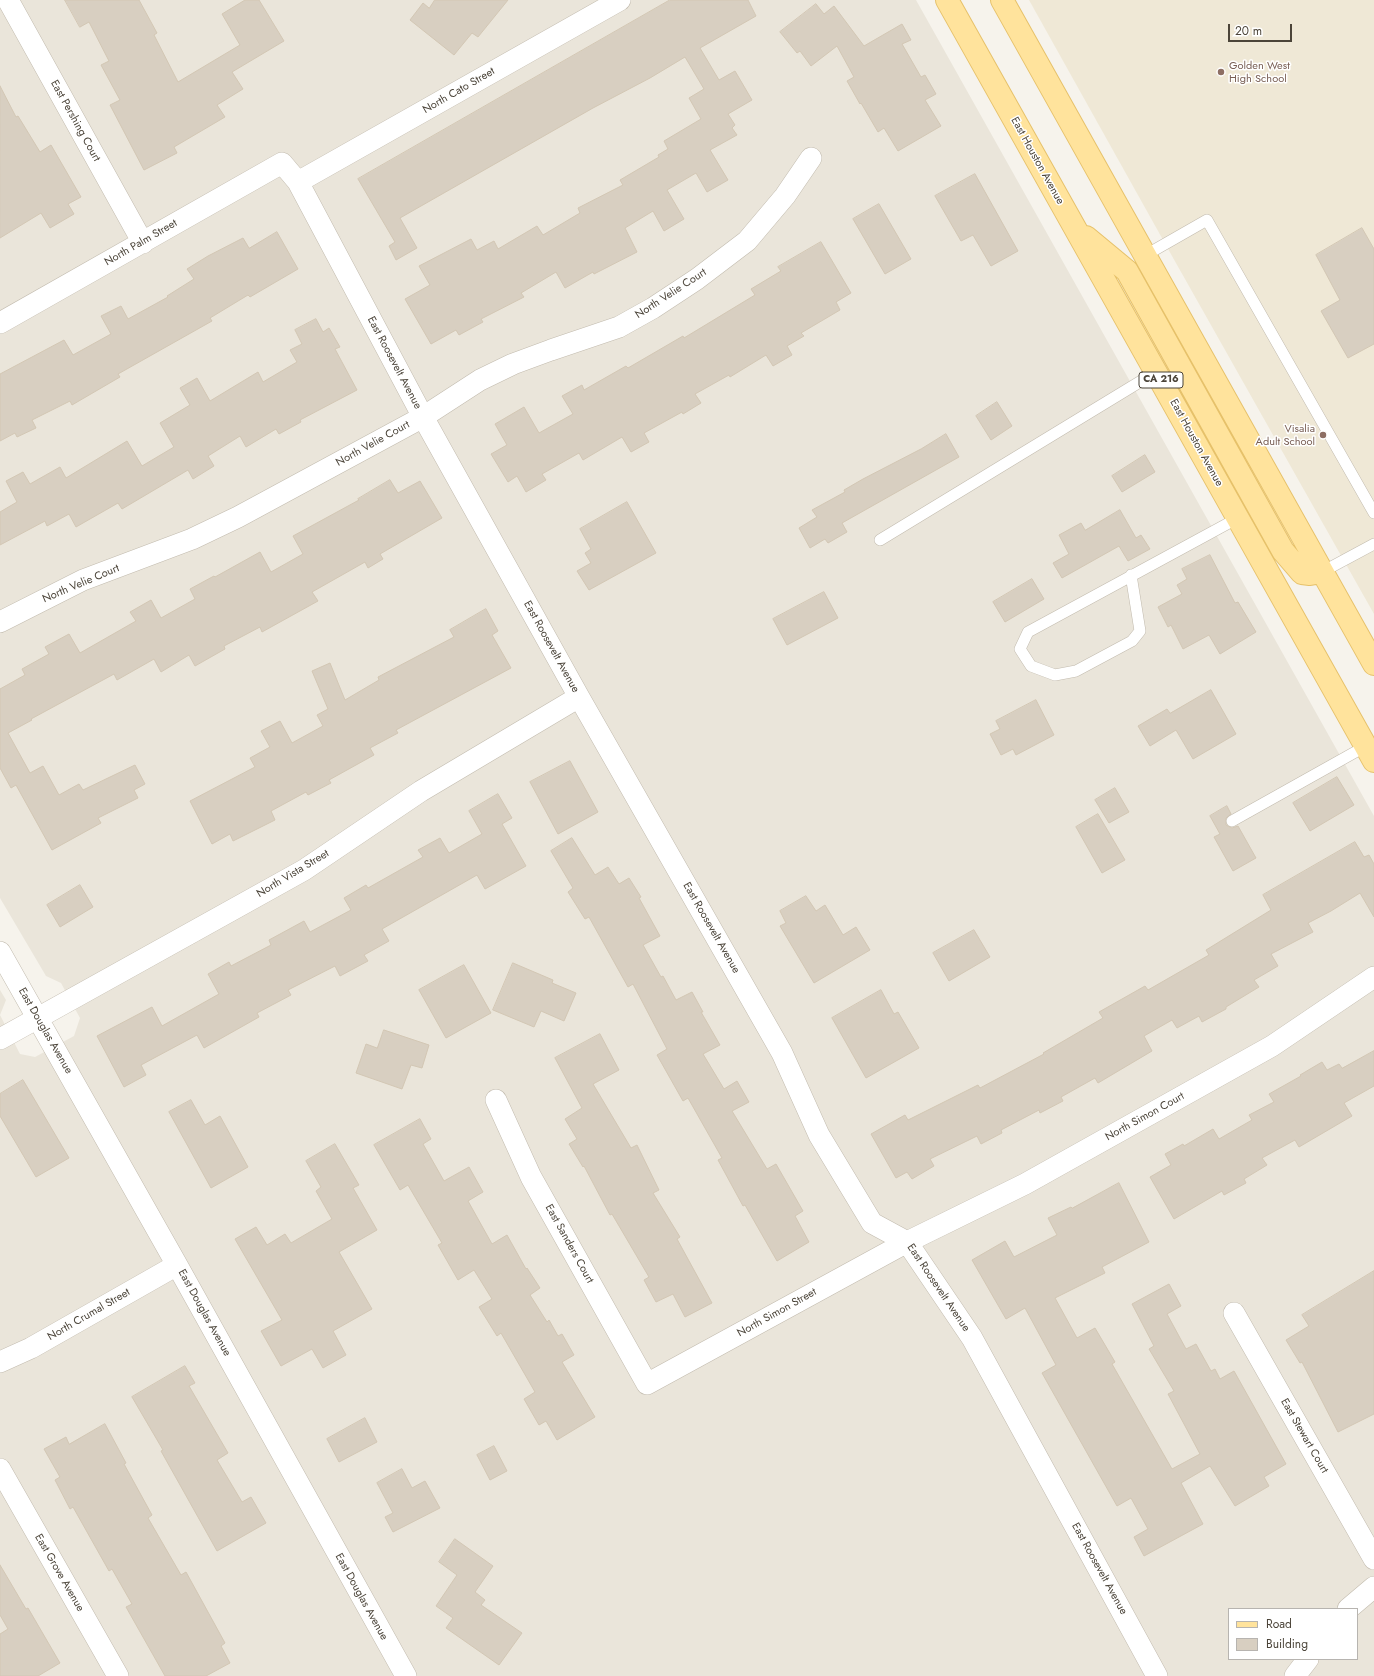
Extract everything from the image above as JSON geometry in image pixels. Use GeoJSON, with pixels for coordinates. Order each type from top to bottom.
{"type":"FeatureCollection","features":[{"type":"Feature","properties":{"kind":"main road","name":"East Houston Avenue"},"geometry":{"type":"LineString","coordinates":[[947,0],[1370,753]]}},
{"type":"Feature","properties":{"kind":"main road"},"geometry":{"type":"LineString","coordinates":[[1002,0],[1144,256],[1374,664]]}},
{"type":"Feature","properties":{"kind":"main road"},"geometry":{"type":"LineString","coordinates":[[1076,228],[1127,271],[1283,551],[1302,573],[1310,574],[1322,572]]}},
{"type":"Feature","properties":{"kind":"street","name":"East Pershing Court"},"geometry":{"type":"LineString","coordinates":[[8,0],[143,242]]}},
{"type":"Feature","properties":{"kind":"street","name":"North Cato Street"},"geometry":{"type":"LineString","coordinates":[[298,182],[620,0]]}},
{"type":"Feature","properties":{"kind":"street","name":"North Velie Court"},"geometry":{"type":"LineString","coordinates":[[0,622],[83,580],[192,539],[238,518],[423,417],[480,380],[513,364],[619,327],[653,308],[697,279],[747,241],[785,196],[811,158]]}},
{"type":"Feature","properties":{"kind":"street","name":"North Palm Street"},"geometry":{"type":"LineString","coordinates":[[0,323],[282,163]]}},
{"type":"Feature","properties":{"kind":"street","name":"East Roosevelt Avenue"},"geometry":{"type":"LineString","coordinates":[[282,163],[298,182],[423,417],[579,697],[782,1053],[819,1136],[872,1223],[907,1242],[972,1338],[1157,1676]]}},
{"type":"Feature","properties":{"kind":"street","name":"North Vista Street"},"geometry":{"type":"LineString","coordinates":[[0,1039],[304,870],[421,791],[579,697]]}},
{"type":"Feature","properties":{"kind":"street","name":"East Douglas Avenue"},"geometry":{"type":"LineString","coordinates":[[0,952],[177,1265],[406,1676]]}},
{"type":"Feature","properties":{"kind":"street","name":"North Simon Court"},"geometry":{"type":"LineString","coordinates":[[907,1242],[1025,1184],[1272,1046],[1374,977]]}},
{"type":"Feature","properties":{"kind":"street","name":"East Sanders Court"},"geometry":{"type":"LineString","coordinates":[[496,1100],[531,1177],[647,1384]]}},
{"type":"Feature","properties":{"kind":"street","name":"North Simon Street"},"geometry":{"type":"LineString","coordinates":[[647,1384],[907,1242]]}},
{"type":"Feature","properties":{"kind":"street","name":"North Crumal Street"},"geometry":{"type":"LineString","coordinates":[[0,1362],[32,1348],[177,1265]]}},
{"type":"Feature","properties":{"kind":"street","name":"East Stewart Court"},"geometry":{"type":"LineString","coordinates":[[1234,1313],[1374,1559]]}},
{"type":"Feature","properties":{"kind":"street","name":"East Grove Avenue"},"geometry":{"type":"LineString","coordinates":[[0,1469],[118,1676]]}},
{"type":"Feature","properties":{"kind":"street"},"geometry":{"type":"LineString","coordinates":[[1349,1608],[1374,1587]]}},
{"type":"Feature","properties":{"kind":"street"},"geometry":{"type":"LineString","coordinates":[[1295,1676],[1307,1660]]}},
{"type":"Feature","properties":{"kind":"lane"},"geometry":{"type":"LineString","coordinates":[[1144,256],[1208,220],[1374,513]]}},
{"type":"Feature","properties":{"kind":"lane"},"geometry":{"type":"LineString","coordinates":[[880,540],[1156,372]]}},
{"type":"Feature","properties":{"kind":"lane"},"geometry":{"type":"LineString","coordinates":[[1131,575],[1140,631],[1132,641],[1076,671],[1056,675],[1031,666],[1020,649],[1028,632],[1131,575],[1238,518]]}},
{"type":"Feature","properties":{"kind":"lane"},"geometry":{"type":"LineString","coordinates":[[1322,572],[1374,544]]}},
{"type":"Feature","properties":{"kind":"lane"},"geometry":{"type":"LineString","coordinates":[[1232,821],[1370,753]]}},
{"type":"Feature","properties":{"kind":"shaded area"},"geometry":{"type":"Polygon","coordinates":[[[0,0],[916,0],[1374,816],[1374,1676],[0,1676],[0,1015],[20,1054],[35,1057],[74,1036],[80,1018],[61,983],[46,976],[0,898],[0,0]]]}},
{"type":"Feature","properties":{"kind":"shaded area"},"geometry":{"type":"Polygon","coordinates":[[[1029,0],[1374,0],[1374,614],[1172,256],[1029,0]]]}},
{"type":"Feature","properties":{"kind":"shaded area"},"geometry":{"type":"Polygon","coordinates":[[[0,990],[6,1000],[0,1015],[0,990]]]}},
{"type":"Feature","properties":{"kind":"building"},"geometry":{"type":"Polygon","coordinates":[[[65,0],[139,0],[157,33],[154,35],[178,82],[240,45],[222,14],[245,0],[259,0],[284,41],[232,72],[243,89],[217,105],[225,117],[174,147],[177,153],[144,170],[110,105],[120,100],[101,65],[109,61],[89,22],[80,27],[65,0]]]}},
{"type":"Feature","properties":{"kind":"building"},"geometry":{"type":"Polygon","coordinates":[[[435,0],[508,0],[478,37],[472,33],[454,55],[410,20],[423,3],[429,8],[435,0]]]}},
{"type":"Feature","properties":{"kind":"building"},"geometry":{"type":"Polygon","coordinates":[[[670,0],[748,0],[756,16],[700,48],[719,80],[735,71],[752,100],[728,114],[735,125],[732,128],[737,135],[710,150],[728,180],[707,192],[696,173],[667,190],[684,219],[664,231],[653,211],[625,228],[637,252],[594,274],[593,272],[565,288],[556,272],[521,293],[524,297],[481,319],[483,322],[459,335],[456,330],[431,344],[405,299],[430,285],[419,266],[471,239],[477,250],[494,241],[498,249],[537,226],[543,235],[580,213],[578,208],[623,185],[620,180],[659,157],[658,155],[668,149],[664,141],[701,119],[689,98],[704,89],[685,57],[650,78],[593,108],[400,218],[417,248],[396,260],[389,246],[395,242],[358,179],[670,0]]]}},
{"type":"Feature","properties":{"kind":"building"},"geometry":{"type":"Polygon","coordinates":[[[816,4],[824,14],[834,6],[864,46],[902,24],[911,40],[902,44],[921,77],[925,75],[936,94],[925,100],[941,126],[898,151],[884,128],[878,132],[861,103],[860,104],[847,81],[854,77],[837,46],[811,66],[800,51],[797,53],[780,32],[816,4]]]}},
{"type":"Feature","properties":{"kind":"building"},"geometry":{"type":"Polygon","coordinates":[[[0,86],[16,117],[18,116],[40,152],[51,145],[81,197],[68,204],[74,214],[50,228],[41,213],[0,238],[0,86]]]}},
{"type":"Feature","properties":{"kind":"building"},"geometry":{"type":"Polygon","coordinates":[[[975,174],[1018,251],[991,266],[973,235],[961,241],[935,196],[975,174]]]}},
{"type":"Feature","properties":{"kind":"building"},"geometry":{"type":"Polygon","coordinates":[[[879,204],[911,259],[885,274],[853,219],[879,204]]]}},
{"type":"Feature","properties":{"kind":"building"},"geometry":{"type":"Polygon","coordinates":[[[1362,228],[1374,249],[1374,344],[1348,358],[1321,311],[1340,300],[1316,255],[1362,228]]]}},
{"type":"Feature","properties":{"kind":"building"},"geometry":{"type":"Polygon","coordinates":[[[277,232],[298,269],[250,297],[248,295],[210,318],[212,321],[118,374],[120,377],[72,405],[70,401],[32,420],[36,428],[17,437],[15,433],[0,441],[0,374],[64,340],[73,355],[111,334],[101,316],[121,306],[128,319],[168,297],[167,296],[194,279],[187,269],[208,256],[243,238],[249,248],[277,232]]]}},
{"type":"Feature","properties":{"kind":"building"},"geometry":{"type":"Polygon","coordinates":[[[821,242],[851,293],[836,302],[840,310],[801,333],[804,336],[787,346],[792,355],[773,366],[766,355],[730,377],[729,375],[695,394],[701,403],[683,414],[682,412],[644,433],[649,442],[631,452],[622,437],[583,460],[579,453],[542,474],[546,480],[526,492],[517,476],[508,482],[491,454],[507,445],[495,424],[524,407],[539,433],[573,414],[562,396],[582,385],[584,390],[626,366],[628,368],[683,336],[684,338],[755,295],[751,289],[781,271],[778,267],[821,242]]]}},
{"type":"Feature","properties":{"kind":"building"},"geometry":{"type":"Polygon","coordinates":[[[316,319],[323,332],[329,328],[340,347],[335,349],[357,390],[300,420],[301,422],[279,434],[276,429],[246,447],[240,436],[208,456],[214,466],[193,479],[188,470],[122,509],[118,503],[76,527],[69,514],[47,526],[45,521],[0,545],[0,512],[17,502],[6,481],[23,472],[30,484],[60,467],[66,478],[127,441],[142,466],[174,447],[160,423],[190,405],[180,388],[197,378],[210,401],[258,372],[263,382],[297,362],[290,350],[302,344],[295,330],[316,319]]]}},
{"type":"Feature","properties":{"kind":"building"},"geometry":{"type":"Polygon","coordinates":[[[997,402],[1012,426],[991,440],[976,416],[997,402]]]}},
{"type":"Feature","properties":{"kind":"building"},"geometry":{"type":"Polygon","coordinates":[[[946,434],[959,457],[842,523],[847,532],[828,543],[825,539],[810,548],[799,528],[817,517],[812,510],[845,492],[844,490],[863,479],[921,449],[946,434]]]}},
{"type":"Feature","properties":{"kind":"building"},"geometry":{"type":"Polygon","coordinates":[[[1145,455],[1155,472],[1122,492],[1112,476],[1145,455]]]}},
{"type":"Feature","properties":{"kind":"building"},"geometry":{"type":"Polygon","coordinates":[[[390,480],[398,493],[420,481],[442,518],[380,554],[383,559],[368,568],[365,562],[312,592],[318,601],[262,632],[260,627],[224,646],[225,649],[195,666],[189,655],[161,672],[154,659],[117,680],[114,674],[8,733],[30,773],[43,766],[59,795],[79,784],[83,790],[135,765],[145,784],[134,790],[138,798],[98,818],[101,823],[52,850],[16,785],[11,788],[0,768],[0,689],[25,675],[22,669],[49,654],[45,647],[69,634],[80,653],[136,621],[130,612],[151,600],[161,618],[195,599],[190,589],[260,552],[271,572],[303,554],[293,536],[359,500],[358,499],[390,480]]]}},
{"type":"Feature","properties":{"kind":"building"},"geometry":{"type":"Polygon","coordinates":[[[627,502],[656,553],[589,590],[577,571],[591,563],[585,553],[591,549],[580,529],[627,502]]]}},
{"type":"Feature","properties":{"kind":"building"},"geometry":{"type":"Polygon","coordinates":[[[1120,510],[1136,538],[1141,535],[1150,549],[1128,561],[1119,546],[1062,578],[1053,563],[1069,554],[1059,535],[1081,523],[1085,530],[1120,510]]]}},
{"type":"Feature","properties":{"kind":"building"},"geometry":{"type":"Polygon","coordinates":[[[1210,555],[1235,603],[1238,602],[1256,632],[1220,654],[1209,635],[1183,649],[1171,625],[1168,627],[1158,607],[1182,594],[1177,585],[1187,579],[1182,569],[1210,555]]]}},
{"type":"Feature","properties":{"kind":"building"},"geometry":{"type":"Polygon","coordinates":[[[1032,579],[1044,599],[1005,622],[993,602],[1032,579]]]}},
{"type":"Feature","properties":{"kind":"building"},"geometry":{"type":"Polygon","coordinates":[[[824,592],[838,618],[787,645],[773,619],[824,592]]]}},
{"type":"Feature","properties":{"kind":"building"},"geometry":{"type":"Polygon","coordinates":[[[486,609],[498,631],[492,635],[511,668],[396,730],[398,733],[370,748],[374,755],[329,780],[331,783],[308,795],[306,792],[271,811],[275,820],[233,841],[230,834],[212,844],[190,801],[255,767],[250,758],[270,747],[261,731],[280,721],[292,743],[323,726],[317,715],[328,709],[312,671],[330,663],[345,700],[379,680],[378,677],[454,637],[450,630],[486,609]]]}},
{"type":"Feature","properties":{"kind":"building"},"geometry":{"type":"Polygon","coordinates":[[[1211,690],[1236,734],[1193,759],[1176,730],[1150,746],[1138,726],[1167,709],[1170,713],[1211,690]]]}},
{"type":"Feature","properties":{"kind":"building"},"geometry":{"type":"Polygon","coordinates":[[[1036,700],[1054,735],[1016,755],[1013,749],[1001,755],[990,734],[1000,729],[996,721],[1036,700]]]}},
{"type":"Feature","properties":{"kind":"building"},"geometry":{"type":"Polygon","coordinates":[[[570,761],[598,812],[558,834],[530,782],[570,761]]]}},
{"type":"Feature","properties":{"kind":"building"},"geometry":{"type":"Polygon","coordinates":[[[1337,777],[1354,805],[1310,831],[1293,803],[1337,777]]]}},
{"type":"Feature","properties":{"kind":"building"},"geometry":{"type":"Polygon","coordinates":[[[1115,788],[1129,812],[1109,823],[1095,800],[1115,788]]]}},
{"type":"Feature","properties":{"kind":"building"},"geometry":{"type":"Polygon","coordinates":[[[498,794],[512,818],[502,824],[526,866],[485,889],[477,875],[382,929],[389,941],[364,955],[368,961],[340,976],[335,966],[288,990],[291,995],[257,1013],[259,1017],[204,1048],[197,1035],[141,1065],[146,1075],[124,1087],[97,1036],[152,1007],[162,1026],[219,994],[208,974],[229,962],[231,966],[271,945],[269,940],[304,921],[310,932],[351,910],[344,898],[366,885],[368,888],[423,857],[418,850],[440,838],[449,853],[482,834],[469,811],[498,794]]]}},
{"type":"Feature","properties":{"kind":"building"},"geometry":{"type":"Polygon","coordinates":[[[1227,806],[1231,814],[1226,818],[1226,825],[1232,828],[1238,826],[1256,858],[1233,871],[1214,837],[1220,834],[1210,816],[1227,806]]]}},
{"type":"Feature","properties":{"kind":"building"},"geometry":{"type":"Polygon","coordinates":[[[1098,814],[1125,860],[1102,873],[1076,827],[1098,814]]]}},
{"type":"Feature","properties":{"kind":"building"},"geometry":{"type":"Polygon","coordinates":[[[572,838],[595,875],[608,867],[619,884],[629,878],[641,897],[639,898],[660,936],[643,945],[661,977],[663,976],[676,1000],[692,992],[703,1012],[701,1012],[720,1045],[703,1054],[724,1089],[737,1081],[749,1102],[732,1111],[767,1169],[776,1164],[803,1211],[795,1216],[809,1242],[777,1261],[745,1205],[743,1206],[718,1160],[722,1158],[688,1098],[683,1101],[657,1055],[667,1049],[633,984],[628,987],[589,917],[585,919],[568,892],[573,888],[551,851],[572,838]]]}},
{"type":"Feature","properties":{"kind":"building"},"geometry":{"type":"Polygon","coordinates":[[[1355,842],[1364,857],[1369,855],[1374,864],[1374,917],[1360,893],[1308,923],[1313,932],[1271,954],[1278,966],[1254,980],[1259,987],[1226,1007],[1226,1009],[1202,1022],[1199,1016],[1177,1028],[1172,1020],[1144,1036],[1152,1051],[1098,1083],[1095,1078],[1061,1097],[1063,1101],[1040,1113],[1039,1110],[1001,1130],[1002,1133],[981,1144],[977,1136],[930,1159],[934,1166],[912,1179],[907,1172],[896,1178],[871,1134],[905,1115],[908,1120],[978,1085],[980,1088],[1044,1054],[1043,1053],[1103,1018],[1099,1012],[1145,986],[1148,990],[1209,955],[1206,950],[1271,910],[1263,895],[1355,842]]]}},
{"type":"Feature","properties":{"kind":"building"},"geometry":{"type":"Polygon","coordinates":[[[80,885],[93,907],[60,927],[47,905],[80,885]]]}},
{"type":"Feature","properties":{"kind":"building"},"geometry":{"type":"Polygon","coordinates":[[[806,896],[816,911],[825,905],[843,935],[856,927],[870,950],[814,983],[780,926],[786,923],[780,911],[806,896]]]}},
{"type":"Feature","properties":{"kind":"building"},"geometry":{"type":"Polygon","coordinates":[[[974,930],[990,957],[949,981],[933,953],[974,930]]]}},
{"type":"Feature","properties":{"kind":"building"},"geometry":{"type":"Polygon","coordinates":[[[513,963],[553,980],[552,983],[576,993],[564,1021],[541,1011],[534,1027],[493,1010],[513,963]]]}},
{"type":"Feature","properties":{"kind":"building"},"geometry":{"type":"Polygon","coordinates":[[[464,965],[491,1013],[446,1038],[419,990],[464,965]]]}},
{"type":"Feature","properties":{"kind":"building"},"geometry":{"type":"Polygon","coordinates":[[[881,990],[894,1014],[898,1012],[919,1048],[866,1078],[832,1018],[881,990]]]}},
{"type":"Feature","properties":{"kind":"building"},"geometry":{"type":"Polygon","coordinates":[[[384,1030],[429,1045],[422,1068],[411,1065],[402,1089],[356,1073],[366,1044],[377,1048],[384,1030]]]}},
{"type":"Feature","properties":{"kind":"building"},"geometry":{"type":"Polygon","coordinates":[[[600,1034],[619,1070],[593,1084],[631,1148],[637,1145],[659,1190],[653,1193],[680,1237],[677,1239],[712,1303],[685,1317],[673,1294],[656,1302],[644,1280],[649,1277],[612,1214],[610,1215],[584,1166],[583,1167],[569,1144],[577,1139],[565,1119],[582,1108],[555,1058],[600,1034]]]}},
{"type":"Feature","properties":{"kind":"building"},"geometry":{"type":"Polygon","coordinates":[[[1374,1051],[1374,1086],[1344,1103],[1352,1116],[1299,1147],[1295,1140],[1262,1158],[1267,1165],[1244,1179],[1246,1183],[1224,1195],[1222,1191],[1174,1219],[1150,1177],[1171,1165],[1165,1154],[1183,1144],[1184,1146],[1213,1129],[1219,1139],[1252,1120],[1249,1115],[1274,1102],[1269,1094],[1322,1062],[1327,1070],[1339,1064],[1342,1068],[1374,1051]]]}},
{"type":"Feature","properties":{"kind":"building"},"geometry":{"type":"Polygon","coordinates":[[[23,1080],[69,1158],[36,1177],[0,1116],[0,1094],[23,1080]]]}},
{"type":"Feature","properties":{"kind":"building"},"geometry":{"type":"Polygon","coordinates":[[[191,1100],[205,1125],[220,1116],[248,1167],[211,1188],[169,1112],[191,1100]]]}},
{"type":"Feature","properties":{"kind":"building"},"geometry":{"type":"Polygon","coordinates":[[[420,1119],[431,1139],[423,1144],[444,1181],[469,1167],[483,1192],[468,1201],[492,1244],[507,1235],[526,1269],[527,1268],[540,1288],[530,1295],[547,1322],[549,1320],[558,1336],[562,1334],[574,1355],[562,1362],[595,1417],[557,1440],[546,1421],[539,1425],[524,1399],[535,1392],[501,1333],[497,1336],[479,1307],[492,1299],[474,1270],[458,1280],[438,1245],[442,1243],[408,1185],[400,1190],[374,1145],[420,1119]]]}},
{"type":"Feature","properties":{"kind":"building"},"geometry":{"type":"Polygon","coordinates":[[[335,1144],[359,1185],[353,1188],[377,1230],[339,1252],[372,1309],[333,1331],[346,1355],[323,1368],[312,1349],[281,1366],[261,1331],[282,1320],[235,1239],[256,1227],[267,1245],[285,1234],[291,1243],[332,1219],[316,1191],[321,1187],[306,1161],[335,1144]]]}},
{"type":"Feature","properties":{"kind":"building"},"geometry":{"type":"Polygon","coordinates":[[[1119,1183],[1149,1242],[1102,1267],[1105,1273],[1055,1298],[1077,1338],[1095,1328],[1115,1362],[1112,1364],[1172,1469],[1200,1454],[1168,1394],[1174,1391],[1149,1349],[1154,1346],[1132,1304],[1169,1284],[1181,1306],[1167,1314],[1186,1349],[1196,1344],[1211,1371],[1215,1369],[1220,1379],[1234,1371],[1286,1464],[1264,1477],[1269,1486],[1235,1506],[1210,1466],[1181,1483],[1203,1524],[1144,1556],[1134,1537],[1148,1529],[1131,1498],[1117,1506],[1042,1373],[1056,1365],[1025,1308],[1006,1319],[972,1260],[1005,1241],[1014,1257],[1057,1235],[1048,1218],[1071,1207],[1072,1208],[1119,1183]]]}},
{"type":"Feature","properties":{"kind":"building"},"geometry":{"type":"Polygon","coordinates":[[[1374,1271],[1374,1414],[1338,1432],[1302,1362],[1300,1363],[1286,1340],[1309,1326],[1302,1315],[1374,1271]]]}},
{"type":"Feature","properties":{"kind":"building"},"geometry":{"type":"Polygon","coordinates":[[[185,1366],[195,1383],[189,1386],[228,1453],[217,1460],[242,1502],[251,1497],[266,1523],[217,1551],[161,1451],[163,1450],[132,1397],[185,1366]]]}},
{"type":"Feature","properties":{"kind":"building"},"geometry":{"type":"Polygon","coordinates":[[[365,1418],[377,1442],[339,1462],[327,1439],[365,1418]]]}},
{"type":"Feature","properties":{"kind":"building"},"geometry":{"type":"Polygon","coordinates":[[[105,1424],[126,1463],[124,1464],[152,1515],[148,1518],[181,1575],[186,1572],[225,1643],[221,1646],[230,1663],[206,1676],[165,1676],[126,1607],[132,1604],[112,1569],[109,1571],[73,1507],[70,1509],[55,1480],[60,1477],[44,1449],[66,1437],[69,1444],[105,1424]]]}},
{"type":"Feature","properties":{"kind":"building"},"geometry":{"type":"Polygon","coordinates":[[[494,1446],[507,1471],[490,1480],[477,1455],[494,1446]]]}},
{"type":"Feature","properties":{"kind":"building"},"geometry":{"type":"Polygon","coordinates":[[[402,1469],[412,1488],[425,1481],[440,1508],[393,1532],[385,1517],[393,1513],[377,1483],[402,1469]]]}},
{"type":"Feature","properties":{"kind":"building"},"geometry":{"type":"Polygon","coordinates":[[[455,1539],[493,1566],[475,1592],[485,1600],[481,1605],[522,1633],[499,1665],[446,1628],[453,1618],[436,1606],[457,1575],[439,1562],[455,1539]]]}},
{"type":"Feature","properties":{"kind":"building"},"geometry":{"type":"Polygon","coordinates":[[[0,1565],[26,1609],[28,1608],[60,1663],[38,1676],[0,1676],[0,1634],[8,1629],[0,1615],[0,1565]]]}},
{"type":"Feature","properties":{"kind":"place","name":"Golden West High School"},"geometry":{"type":"Point","coordinates":[1221,72]}},
{"type":"Feature","properties":{"kind":"place","name":"Visalia Adult School"},"geometry":{"type":"Point","coordinates":[1323,435]}}]}
